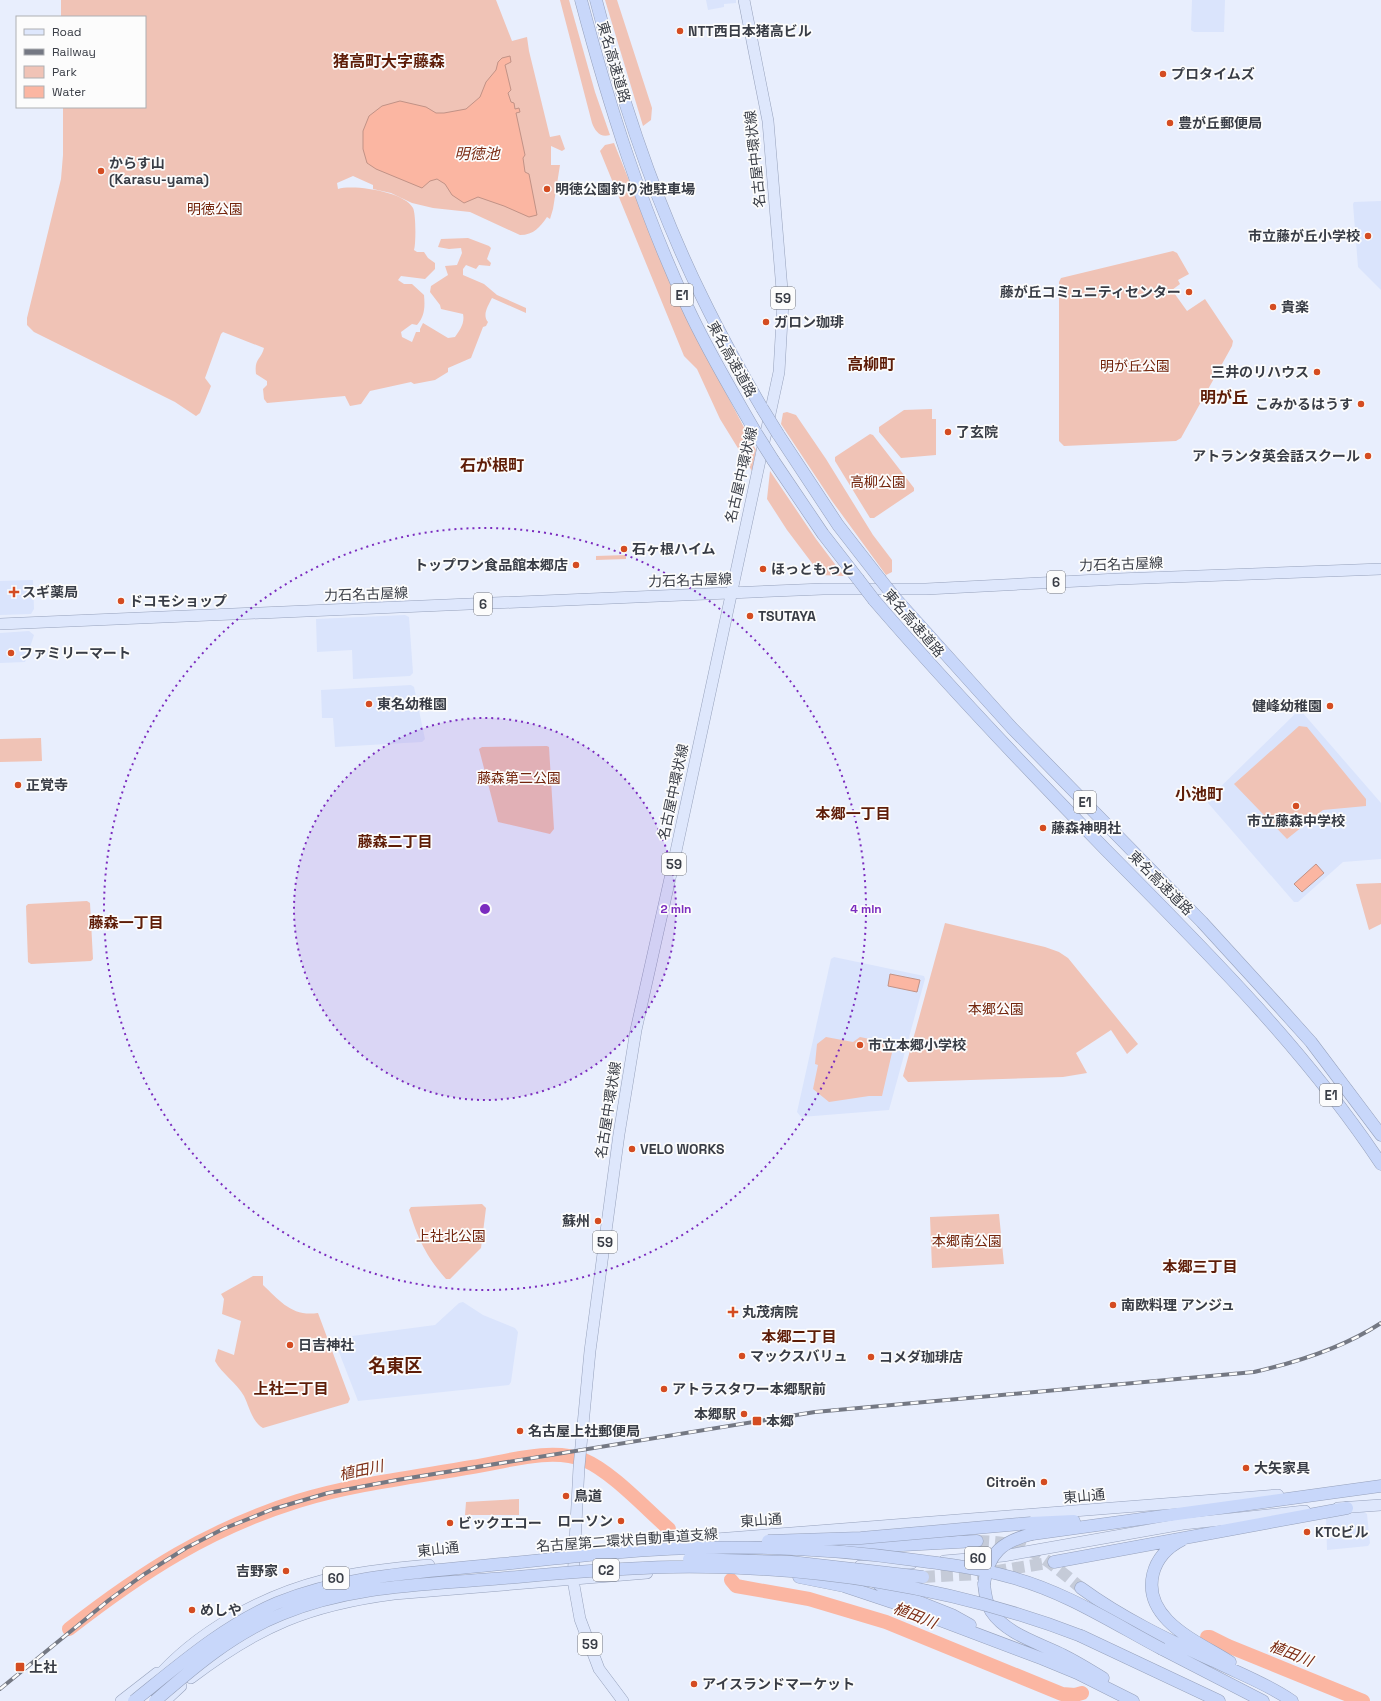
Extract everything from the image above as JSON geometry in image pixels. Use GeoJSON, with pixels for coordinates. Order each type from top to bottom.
{"type":"FeatureCollection","features":[{"type":"Feature","properties":{"kind":"highway","name":"東名高速道路"},"geometry":{"type":"LineString","coordinates":[[581,0],[618,130],[663,251],[687,307],[756,433],[823,534],[874,600],[925,660],[1000,740],[1188,932],[1264,1015],[1333,1098],[1381,1164]]}},
{"type":"Feature","properties":{"kind":"highway","name":"東名高速道路"},"geometry":{"type":"LineString","coordinates":[[596,0],[610,52],[640,146],[655,187],[702,298],[732,357],[762,408],[838,525],[896,599],[1012,728],[1202,922],[1276,1003],[1348,1090],[1381,1135]]}},
{"type":"Feature","properties":{"kind":"highway"},"geometry":{"type":"LineString","coordinates":[[640,1551],[744,1542],[1032,1528],[1147,1517],[1381,1486]]}},
{"type":"Feature","properties":{"kind":"highway"},"geometry":{"type":"LineString","coordinates":[[1054,1562],[1202,1533],[1347,1508]]}},
{"type":"Feature","properties":{"kind":"highway"},"geometry":{"type":"LineString","coordinates":[[1032,1528],[1011,1540],[997,1551],[988,1565],[984,1584],[986,1600],[990,1610],[1003,1624],[1082,1665],[1137,1701]]}},
{"type":"Feature","properties":{"kind":"highway"},"geometry":{"type":"LineString","coordinates":[[1202,1533],[1176,1543],[1160,1559],[1154,1572],[1152,1585],[1157,1605],[1170,1624],[1264,1684]]}},
{"type":"Feature","properties":{"kind":"highway"},"geometry":{"type":"LineString","coordinates":[[767,1535],[862,1546],[910,1546],[977,1541]]}},
{"type":"Feature","properties":{"kind":"highway","name":"名古屋第二環状自動車道支線"},"geometry":{"type":"LineString","coordinates":[[135,1701],[225,1630],[276,1604],[326,1587],[380,1576],[640,1551],[736,1548],[869,1554],[966,1567],[1012,1577],[1055,1593],[1263,1701]]}},
{"type":"Feature","properties":{"kind":"highway"},"geometry":{"type":"LineString","coordinates":[[506,1578],[620,1563],[708,1559],[791,1562],[923,1577]]}},
{"type":"Feature","properties":{"kind":"highway"},"geometry":{"type":"LineString","coordinates":[[864,1566],[874,1580],[884,1588],[952,1615],[1018,1650]]}},
{"type":"Feature","properties":{"kind":"highway","name":"名古屋第二環状自動車道支線"},"geometry":{"type":"LineString","coordinates":[[156,1701],[208,1657],[231,1641],[255,1626],[305,1605],[356,1592],[382,1588],[673,1567],[735,1568],[794,1572],[870,1581],[942,1595],[1001,1609],[1081,1636],[1219,1701]]}},
{"type":"Feature","properties":{"kind":"highway"},"geometry":{"type":"LineString","coordinates":[[726,1567],[844,1586],[892,1602],[1077,1673],[1132,1701]]}},
{"type":"Feature","properties":{"kind":"highway"},"geometry":{"type":"LineString","coordinates":[[1081,1588],[1129,1619],[1214,1662],[1278,1691],[1292,1701]]}},
{"type":"Feature","properties":{"kind":"main road","name":"名古屋中環状線"},"geometry":{"type":"LineString","coordinates":[[623,1701],[599,1669],[580,1619],[573,1580],[579,1458],[590,1351],[619,1134],[636,1030],[777,381],[783,302],[768,120],[744,0]]}},
{"type":"Feature","properties":{"kind":"main road","name":"力石名古屋線"},"geometry":{"type":"LineString","coordinates":[[0,624],[823,589],[926,589],[1118,579],[1381,569]]}},
{"type":"Feature","properties":{"kind":"main road","name":"東山通"},"geometry":{"type":"LineString","coordinates":[[135,1701],[165,1667],[219,1626],[246,1610],[280,1595],[323,1580],[392,1569],[574,1551],[1036,1515],[1381,1486]]}},
{"type":"Feature","properties":{"kind":"main road","name":"60"},"geometry":{"type":"LineString","coordinates":[[156,1701],[248,1638],[302,1613],[363,1598],[394,1594],[726,1567],[864,1566],[1003,1556],[1183,1524],[1253,1516],[1381,1505]]}},
{"type":"Feature","properties":{"kind":"main road","name":"60"},"geometry":{"type":"LineString","coordinates":[[121,1701],[165,1667]]}},
{"type":"Feature","properties":{"kind":"main road","name":"60"},"geometry":{"type":"LineString","coordinates":[[165,1701],[181,1685]]}},
{"type":"Feature","properties":{"kind":"shaded area"},"geometry":{"type":"Polygon","coordinates":[[[706,0],[736,0],[736,3],[724,4],[724,7],[708,10],[706,0]]]}},
{"type":"Feature","properties":{"kind":"shaded area"},"geometry":{"type":"Polygon","coordinates":[[[1192,0],[1225,0],[1224,32],[1194,32],[1191,30],[1192,0]]]}},
{"type":"Feature","properties":{"kind":"shaded area","name":"市立藤が丘小学校"},"geometry":{"type":"Polygon","coordinates":[[[1381,201],[1381,290],[1358,267],[1353,204],[1354,202],[1381,201]]]}},
{"type":"Feature","properties":{"kind":"shaded area"},"geometry":{"type":"Polygon","coordinates":[[[33,580],[34,609],[31,614],[0,615],[0,581],[33,580]]]}},
{"type":"Feature","properties":{"kind":"shaded area"},"geometry":{"type":"Polygon","coordinates":[[[405,615],[409,617],[413,673],[410,676],[353,679],[352,650],[317,652],[316,619],[405,615]]]}},
{"type":"Feature","properties":{"kind":"shaded area"},"geometry":{"type":"Polygon","coordinates":[[[29,631],[34,635],[25,662],[0,663],[0,633],[29,631]]]}},
{"type":"Feature","properties":{"kind":"shaded area","name":"東名幼稚園"},"geometry":{"type":"Polygon","coordinates":[[[411,685],[414,687],[425,739],[422,742],[335,747],[333,718],[322,718],[321,690],[411,685]]]}},
{"type":"Feature","properties":{"kind":"shaded area","name":"市立藤森中学校"},"geometry":{"type":"Polygon","coordinates":[[[1297,712],[1302,712],[1381,803],[1381,859],[1343,862],[1298,902],[1294,902],[1208,803],[1208,799],[1297,712]]]}},
{"type":"Feature","properties":{"kind":"shaded area","name":"市立本郷小学校"},"geometry":{"type":"Polygon","coordinates":[[[834,957],[924,976],[925,979],[889,1110],[801,1117],[797,1112],[831,959],[834,957]]]}},
{"type":"Feature","properties":{"kind":"shaded area"},"geometry":{"type":"Polygon","coordinates":[[[463,1302],[483,1315],[515,1328],[518,1332],[511,1382],[509,1385],[358,1401],[335,1342],[337,1338],[435,1325],[459,1303],[463,1302]]]}},
{"type":"Feature","properties":{"kind":"shaded area"},"geometry":{"type":"Polygon","coordinates":[[[1364,1512],[1367,1514],[1370,1543],[1368,1546],[1327,1550],[1326,1516],[1364,1512]]]}},
{"type":"Feature","properties":{"kind":"green space","name":"明徳公園"},"geometry":{"type":"Polygon","coordinates":[[[61,0],[496,0],[512,41],[527,37],[550,137],[560,135],[565,149],[562,151],[551,146],[551,165],[560,165],[550,219],[547,217],[533,232],[520,235],[470,212],[433,208],[412,203],[391,193],[373,189],[373,185],[353,176],[337,183],[338,189],[367,189],[390,194],[408,202],[413,208],[415,216],[414,250],[417,252],[424,252],[428,258],[435,263],[435,269],[425,279],[401,276],[398,280],[404,284],[412,284],[424,295],[424,311],[420,322],[417,325],[412,324],[401,332],[402,337],[412,342],[416,332],[420,332],[423,323],[448,338],[455,337],[462,326],[463,314],[441,309],[440,305],[430,292],[431,286],[448,275],[445,266],[457,265],[462,253],[461,248],[449,249],[438,247],[441,239],[468,238],[489,246],[491,248],[487,259],[491,263],[490,266],[479,265],[476,269],[466,265],[463,269],[463,275],[484,284],[497,295],[526,308],[526,313],[492,298],[487,307],[486,313],[486,319],[488,322],[486,326],[483,327],[471,358],[448,368],[448,372],[435,380],[414,384],[411,382],[370,391],[361,404],[350,406],[345,396],[267,403],[264,399],[263,389],[267,385],[267,381],[256,374],[256,365],[264,348],[223,332],[205,378],[211,386],[200,413],[196,416],[175,402],[34,332],[27,325],[27,318],[61,179],[63,155],[63,108],[146,108],[146,16],[61,16],[61,0]]]}},
{"type":"Feature","properties":{"kind":"green space"},"geometry":{"type":"Polygon","coordinates":[[[560,0],[569,0],[595,92],[610,135],[603,136],[598,133],[592,123],[560,0]]]}},
{"type":"Feature","properties":{"kind":"green space"},"geometry":{"type":"Polygon","coordinates":[[[605,0],[617,0],[652,108],[651,120],[643,126],[605,0]]]}},
{"type":"Feature","properties":{"kind":"green space"},"geometry":{"type":"Polygon","coordinates":[[[614,143],[659,255],[691,327],[756,450],[752,471],[720,419],[697,369],[684,356],[600,151],[605,145],[614,143]]]}},
{"type":"Feature","properties":{"kind":"green space","name":"明が丘公園"},"geometry":{"type":"Polygon","coordinates":[[[1173,251],[1177,253],[1189,274],[1178,280],[1180,284],[1172,290],[1187,311],[1205,299],[1233,341],[1232,346],[1181,438],[1176,441],[1064,446],[1059,441],[1059,282],[1061,278],[1173,251]]]}},
{"type":"Feature","properties":{"kind":"green space"},"geometry":{"type":"Polygon","coordinates":[[[932,409],[932,419],[936,419],[936,455],[901,458],[879,432],[879,427],[904,410],[932,409]]]}},
{"type":"Feature","properties":{"kind":"green space"},"geometry":{"type":"Polygon","coordinates":[[[787,412],[796,415],[826,459],[873,535],[892,560],[892,572],[886,575],[832,501],[781,424],[783,413],[787,412]]]}},
{"type":"Feature","properties":{"kind":"green space","name":"高柳公園"},"geometry":{"type":"Polygon","coordinates":[[[870,434],[873,435],[914,488],[914,491],[874,518],[870,518],[835,461],[835,457],[870,434]]]}},
{"type":"Feature","properties":{"kind":"green space"},"geometry":{"type":"Polygon","coordinates":[[[770,471],[816,539],[844,576],[821,575],[787,530],[767,499],[770,471]]]}},
{"type":"Feature","properties":{"kind":"green space"},"geometry":{"type":"Polygon","coordinates":[[[626,555],[626,559],[596,560],[596,556],[626,555]]]}},
{"type":"Feature","properties":{"kind":"green space"},"geometry":{"type":"Polygon","coordinates":[[[1299,726],[1307,727],[1366,799],[1366,806],[1323,810],[1287,839],[1234,784],[1299,726]]]}},
{"type":"Feature","properties":{"kind":"green space"},"geometry":{"type":"Polygon","coordinates":[[[41,738],[42,761],[0,762],[0,739],[41,738]]]}},
{"type":"Feature","properties":{"kind":"green space","name":"藤森第二公園"},"geometry":{"type":"Polygon","coordinates":[[[482,747],[549,747],[554,829],[550,834],[498,822],[479,749],[482,747]]]}},
{"type":"Feature","properties":{"kind":"green space"},"geometry":{"type":"Polygon","coordinates":[[[1381,883],[1381,924],[1369,930],[1356,884],[1381,883]]]}},
{"type":"Feature","properties":{"kind":"green space"},"geometry":{"type":"Polygon","coordinates":[[[87,901],[90,903],[93,959],[91,961],[31,964],[28,962],[26,906],[28,904],[87,901]]]}},
{"type":"Feature","properties":{"kind":"green space","name":"本郷公園"},"geometry":{"type":"Polygon","coordinates":[[[945,923],[1045,947],[1059,952],[1068,958],[1138,1044],[1127,1054],[1111,1030],[1076,1053],[1087,1073],[1063,1077],[908,1082],[903,1076],[945,923]]]}},
{"type":"Feature","properties":{"kind":"green space"},"geometry":{"type":"Polygon","coordinates":[[[826,1037],[853,1042],[860,1037],[894,1044],[882,1096],[869,1096],[829,1102],[813,1089],[818,1065],[815,1064],[817,1044],[826,1037]]]}},
{"type":"Feature","properties":{"kind":"green space","name":"上社北公園"},"geometry":{"type":"Polygon","coordinates":[[[482,1204],[486,1208],[481,1248],[450,1279],[446,1279],[433,1263],[423,1247],[409,1210],[411,1207],[482,1204]]]}},
{"type":"Feature","properties":{"kind":"green space","name":"本郷南公園"},"geometry":{"type":"Polygon","coordinates":[[[999,1214],[1004,1264],[932,1268],[930,1217],[999,1214]]]}},
{"type":"Feature","properties":{"kind":"green space"},"geometry":{"type":"Polygon","coordinates":[[[253,1276],[263,1276],[263,1285],[281,1302],[294,1310],[309,1314],[318,1313],[350,1399],[348,1403],[263,1428],[256,1422],[241,1391],[221,1370],[215,1361],[218,1349],[234,1355],[241,1321],[222,1314],[224,1299],[221,1294],[253,1276]]]}},
{"type":"Feature","properties":{"kind":"green space"},"geometry":{"type":"Polygon","coordinates":[[[519,1499],[519,1515],[465,1515],[466,1502],[519,1499]]]}},
{"type":"Feature","properties":{"kind":"water","name":"明徳池"},"geometry":{"type":"Polygon","coordinates":[[[510,56],[511,62],[505,65],[511,90],[508,93],[511,102],[514,103],[515,109],[519,108],[520,112],[516,113],[525,155],[523,158],[525,172],[529,174],[537,215],[529,217],[478,197],[464,203],[452,195],[445,184],[437,179],[430,181],[422,188],[376,169],[367,163],[363,149],[363,131],[369,116],[382,106],[400,101],[426,107],[436,113],[466,109],[480,97],[486,82],[496,70],[498,62],[502,58],[510,56]]]}},
{"type":"Feature","properties":{"kind":"water"},"geometry":{"type":"Polygon","coordinates":[[[1316,864],[1324,873],[1302,892],[1294,884],[1316,864]]]}},
{"type":"Feature","properties":{"kind":"water"},"geometry":{"type":"Polygon","coordinates":[[[890,974],[920,980],[917,992],[888,986],[890,974]]]}},
{"type":"Feature","properties":{"kind":"waterway","name":"植田川"},"geometry":{"type":"LineString","coordinates":[[69,1629],[123,1589],[178,1554],[235,1525],[266,1512],[298,1501],[341,1490],[384,1481],[513,1459],[543,1455],[557,1455],[571,1456],[584,1460],[617,1481],[669,1529]]}},
{"type":"Feature","properties":{"kind":"waterway","name":"植田川"},"geometry":{"type":"LineString","coordinates":[[731,1580],[736,1586],[809,1599],[886,1622],[1062,1694],[1075,1695],[1082,1693]]}},
{"type":"Feature","properties":{"kind":"waterway","name":"植田川"},"geometry":{"type":"LineString","coordinates":[[1207,1637],[1363,1701]]}},
{"type":"Feature","properties":{"kind":"tunnel"},"geometry":{"type":"LineString","coordinates":[[977,1541],[1010,1544],[1023,1548],[1045,1559],[1081,1588]]}},
{"type":"Feature","properties":{"kind":"tunnel"},"geometry":{"type":"LineString","coordinates":[[923,1577],[978,1574],[1054,1562]]}},
{"type":"Feature","properties":{"kind":"railway"},"geometry":{"type":"LineString","coordinates":[[0,1689],[109,1600],[143,1575],[186,1548],[223,1529],[273,1509],[328,1493],[397,1480],[815,1412],[1254,1372],[1304,1359],[1336,1347],[1381,1323]]}},
{"type":"Feature","properties":{"kind":"place","name":"NTT西日本猪高ビル"},"geometry":{"type":"Point","coordinates":[680,31]}},
{"type":"Feature","properties":{"kind":"place","name":"プロタイムズ"},"geometry":{"type":"Point","coordinates":[1163,74]}},
{"type":"Feature","properties":{"kind":"place","name":"豊が丘郵便局"},"geometry":{"type":"Point","coordinates":[1170,123]}},
{"type":"Feature","properties":{"kind":"place","name":"からす山 (Karasu-yama)"},"geometry":{"type":"Point","coordinates":[101,171]}},
{"type":"Feature","properties":{"kind":"place","name":"明徳公園釣り池駐車場"},"geometry":{"type":"Point","coordinates":[547,189]}},
{"type":"Feature","properties":{"kind":"place","name":"市立藤が丘小学校"},"geometry":{"type":"Point","coordinates":[1368,236]}},
{"type":"Feature","properties":{"kind":"place","name":"藤が丘コミュニティセンター"},"geometry":{"type":"Point","coordinates":[1189,292]}},
{"type":"Feature","properties":{"kind":"place","name":"貴楽"},"geometry":{"type":"Point","coordinates":[1273,307]}},
{"type":"Feature","properties":{"kind":"place","name":"ガロン珈琲"},"geometry":{"type":"Point","coordinates":[766,322]}},
{"type":"Feature","properties":{"kind":"place","name":"三井のリハウス"},"geometry":{"type":"Point","coordinates":[1317,372]}},
{"type":"Feature","properties":{"kind":"place","name":"こみかるはうす"},"geometry":{"type":"Point","coordinates":[1361,404]}},
{"type":"Feature","properties":{"kind":"place","name":"了玄院"},"geometry":{"type":"Point","coordinates":[948,432]}},
{"type":"Feature","properties":{"kind":"place","name":"アトランタ英会話スクール"},"geometry":{"type":"Point","coordinates":[1368,456]}},
{"type":"Feature","properties":{"kind":"place","name":"石ヶ根ハイム"},"geometry":{"type":"Point","coordinates":[624,549]}},
{"type":"Feature","properties":{"kind":"place","name":"トップワン食品館本郷店"},"geometry":{"type":"Point","coordinates":[576,565]}},
{"type":"Feature","properties":{"kind":"place","name":"ほっともっと"},"geometry":{"type":"Point","coordinates":[763,569]}},
{"type":"Feature","properties":{"kind":"place","name":"スギ薬局"},"geometry":{"type":"Point","coordinates":[14,592]}},
{"type":"Feature","properties":{"kind":"place","name":"ドコモショップ"},"geometry":{"type":"Point","coordinates":[121,601]}},
{"type":"Feature","properties":{"kind":"place","name":"TSUTAYA"},"geometry":{"type":"Point","coordinates":[750,616]}},
{"type":"Feature","properties":{"kind":"place","name":"ファミリーマート"},"geometry":{"type":"Point","coordinates":[11,653]}},
{"type":"Feature","properties":{"kind":"place","name":"東名幼稚園"},"geometry":{"type":"Point","coordinates":[369,704]}},
{"type":"Feature","properties":{"kind":"place","name":"健峰幼稚園"},"geometry":{"type":"Point","coordinates":[1330,706]}},
{"type":"Feature","properties":{"kind":"place","name":"正覚寺"},"geometry":{"type":"Point","coordinates":[18,785]}},
{"type":"Feature","properties":{"kind":"place","name":"市立藤森中学校"},"geometry":{"type":"Point","coordinates":[1296,806]}},
{"type":"Feature","properties":{"kind":"place","name":"藤森神明社"},"geometry":{"type":"Point","coordinates":[1043,828]}},
{"type":"Feature","properties":{"kind":"place","name":"市立本郷小学校"},"geometry":{"type":"Point","coordinates":[860,1045]}},
{"type":"Feature","properties":{"kind":"place","name":"VELO WORKS"},"geometry":{"type":"Point","coordinates":[632,1149]}},
{"type":"Feature","properties":{"kind":"place","name":"蘇州"},"geometry":{"type":"Point","coordinates":[598,1221]}},
{"type":"Feature","properties":{"kind":"place","name":"南欧料理 アンジュ"},"geometry":{"type":"Point","coordinates":[1113,1305]}},
{"type":"Feature","properties":{"kind":"place","name":"丸茂病院"},"geometry":{"type":"Point","coordinates":[733,1312]}},
{"type":"Feature","properties":{"kind":"place","name":"日吉神社"},"geometry":{"type":"Point","coordinates":[290,1345]}},
{"type":"Feature","properties":{"kind":"place","name":"マックスバリュ"},"geometry":{"type":"Point","coordinates":[742,1356]}},
{"type":"Feature","properties":{"kind":"place","name":"コメダ珈琲店"},"geometry":{"type":"Point","coordinates":[871,1357]}},
{"type":"Feature","properties":{"kind":"place","name":"アトラスタワー本郷駅前"},"geometry":{"type":"Point","coordinates":[664,1389]}},
{"type":"Feature","properties":{"kind":"place","name":"本郷駅"},"geometry":{"type":"Point","coordinates":[744,1414]}},
{"type":"Feature","properties":{"kind":"place","name":"本郷"},"geometry":{"type":"Point","coordinates":[757,1421]}},
{"type":"Feature","properties":{"kind":"place","name":"名古屋上社郵便局"},"geometry":{"type":"Point","coordinates":[520,1431]}},
{"type":"Feature","properties":{"kind":"place","name":"大矢家具"},"geometry":{"type":"Point","coordinates":[1246,1468]}},
{"type":"Feature","properties":{"kind":"place","name":"Citroën"},"geometry":{"type":"Point","coordinates":[1044,1482]}},
{"type":"Feature","properties":{"kind":"place","name":"鳥道"},"geometry":{"type":"Point","coordinates":[566,1496]}},
{"type":"Feature","properties":{"kind":"place","name":"ローソン"},"geometry":{"type":"Point","coordinates":[621,1521]}},
{"type":"Feature","properties":{"kind":"place","name":"ビックエコー"},"geometry":{"type":"Point","coordinates":[450,1523]}},
{"type":"Feature","properties":{"kind":"place","name":"KTCビル"},"geometry":{"type":"Point","coordinates":[1307,1532]}},
{"type":"Feature","properties":{"kind":"place","name":"吉野家"},"geometry":{"type":"Point","coordinates":[286,1571]}},
{"type":"Feature","properties":{"kind":"place","name":"めしや"},"geometry":{"type":"Point","coordinates":[192,1610]}},
{"type":"Feature","properties":{"kind":"place","name":"上社"},"geometry":{"type":"Point","coordinates":[20,1667]}},
{"type":"Feature","properties":{"kind":"place","name":"アイスランドマーケット"},"geometry":{"type":"Point","coordinates":[694,1684]}},
{"type":"Feature","properties":{"kind":"district","name":"猪高町大字藤森"},"geometry":{"type":"Point","coordinates":[389,61]}},
{"type":"Feature","properties":{"kind":"district","name":"高柳町"},"geometry":{"type":"Point","coordinates":[871,364]}},
{"type":"Feature","properties":{"kind":"district","name":"明が丘"},"geometry":{"type":"Point","coordinates":[1224,397]}},
{"type":"Feature","properties":{"kind":"district","name":"石が根町"},"geometry":{"type":"Point","coordinates":[492,465]}},
{"type":"Feature","properties":{"kind":"district","name":"小池町"},"geometry":{"type":"Point","coordinates":[1199,794]}},
{"type":"Feature","properties":{"kind":"district","name":"本郷一丁目"},"geometry":{"type":"Point","coordinates":[853,813]}},
{"type":"Feature","properties":{"kind":"district","name":"藤森二丁目"},"geometry":{"type":"Point","coordinates":[395,841]}},
{"type":"Feature","properties":{"kind":"district","name":"藤森一丁目"},"geometry":{"type":"Point","coordinates":[126,922]}},
{"type":"Feature","properties":{"kind":"district","name":"本郷三丁目"},"geometry":{"type":"Point","coordinates":[1200,1266]}},
{"type":"Feature","properties":{"kind":"district","name":"本郷二丁目"},"geometry":{"type":"Point","coordinates":[799,1336]}},
{"type":"Feature","properties":{"kind":"district","name":"名東区"},"geometry":{"type":"Point","coordinates":[395,1365]}},
{"type":"Feature","properties":{"kind":"district","name":"上社二丁目"},"geometry":{"type":"Point","coordinates":[291,1388]}}]}
